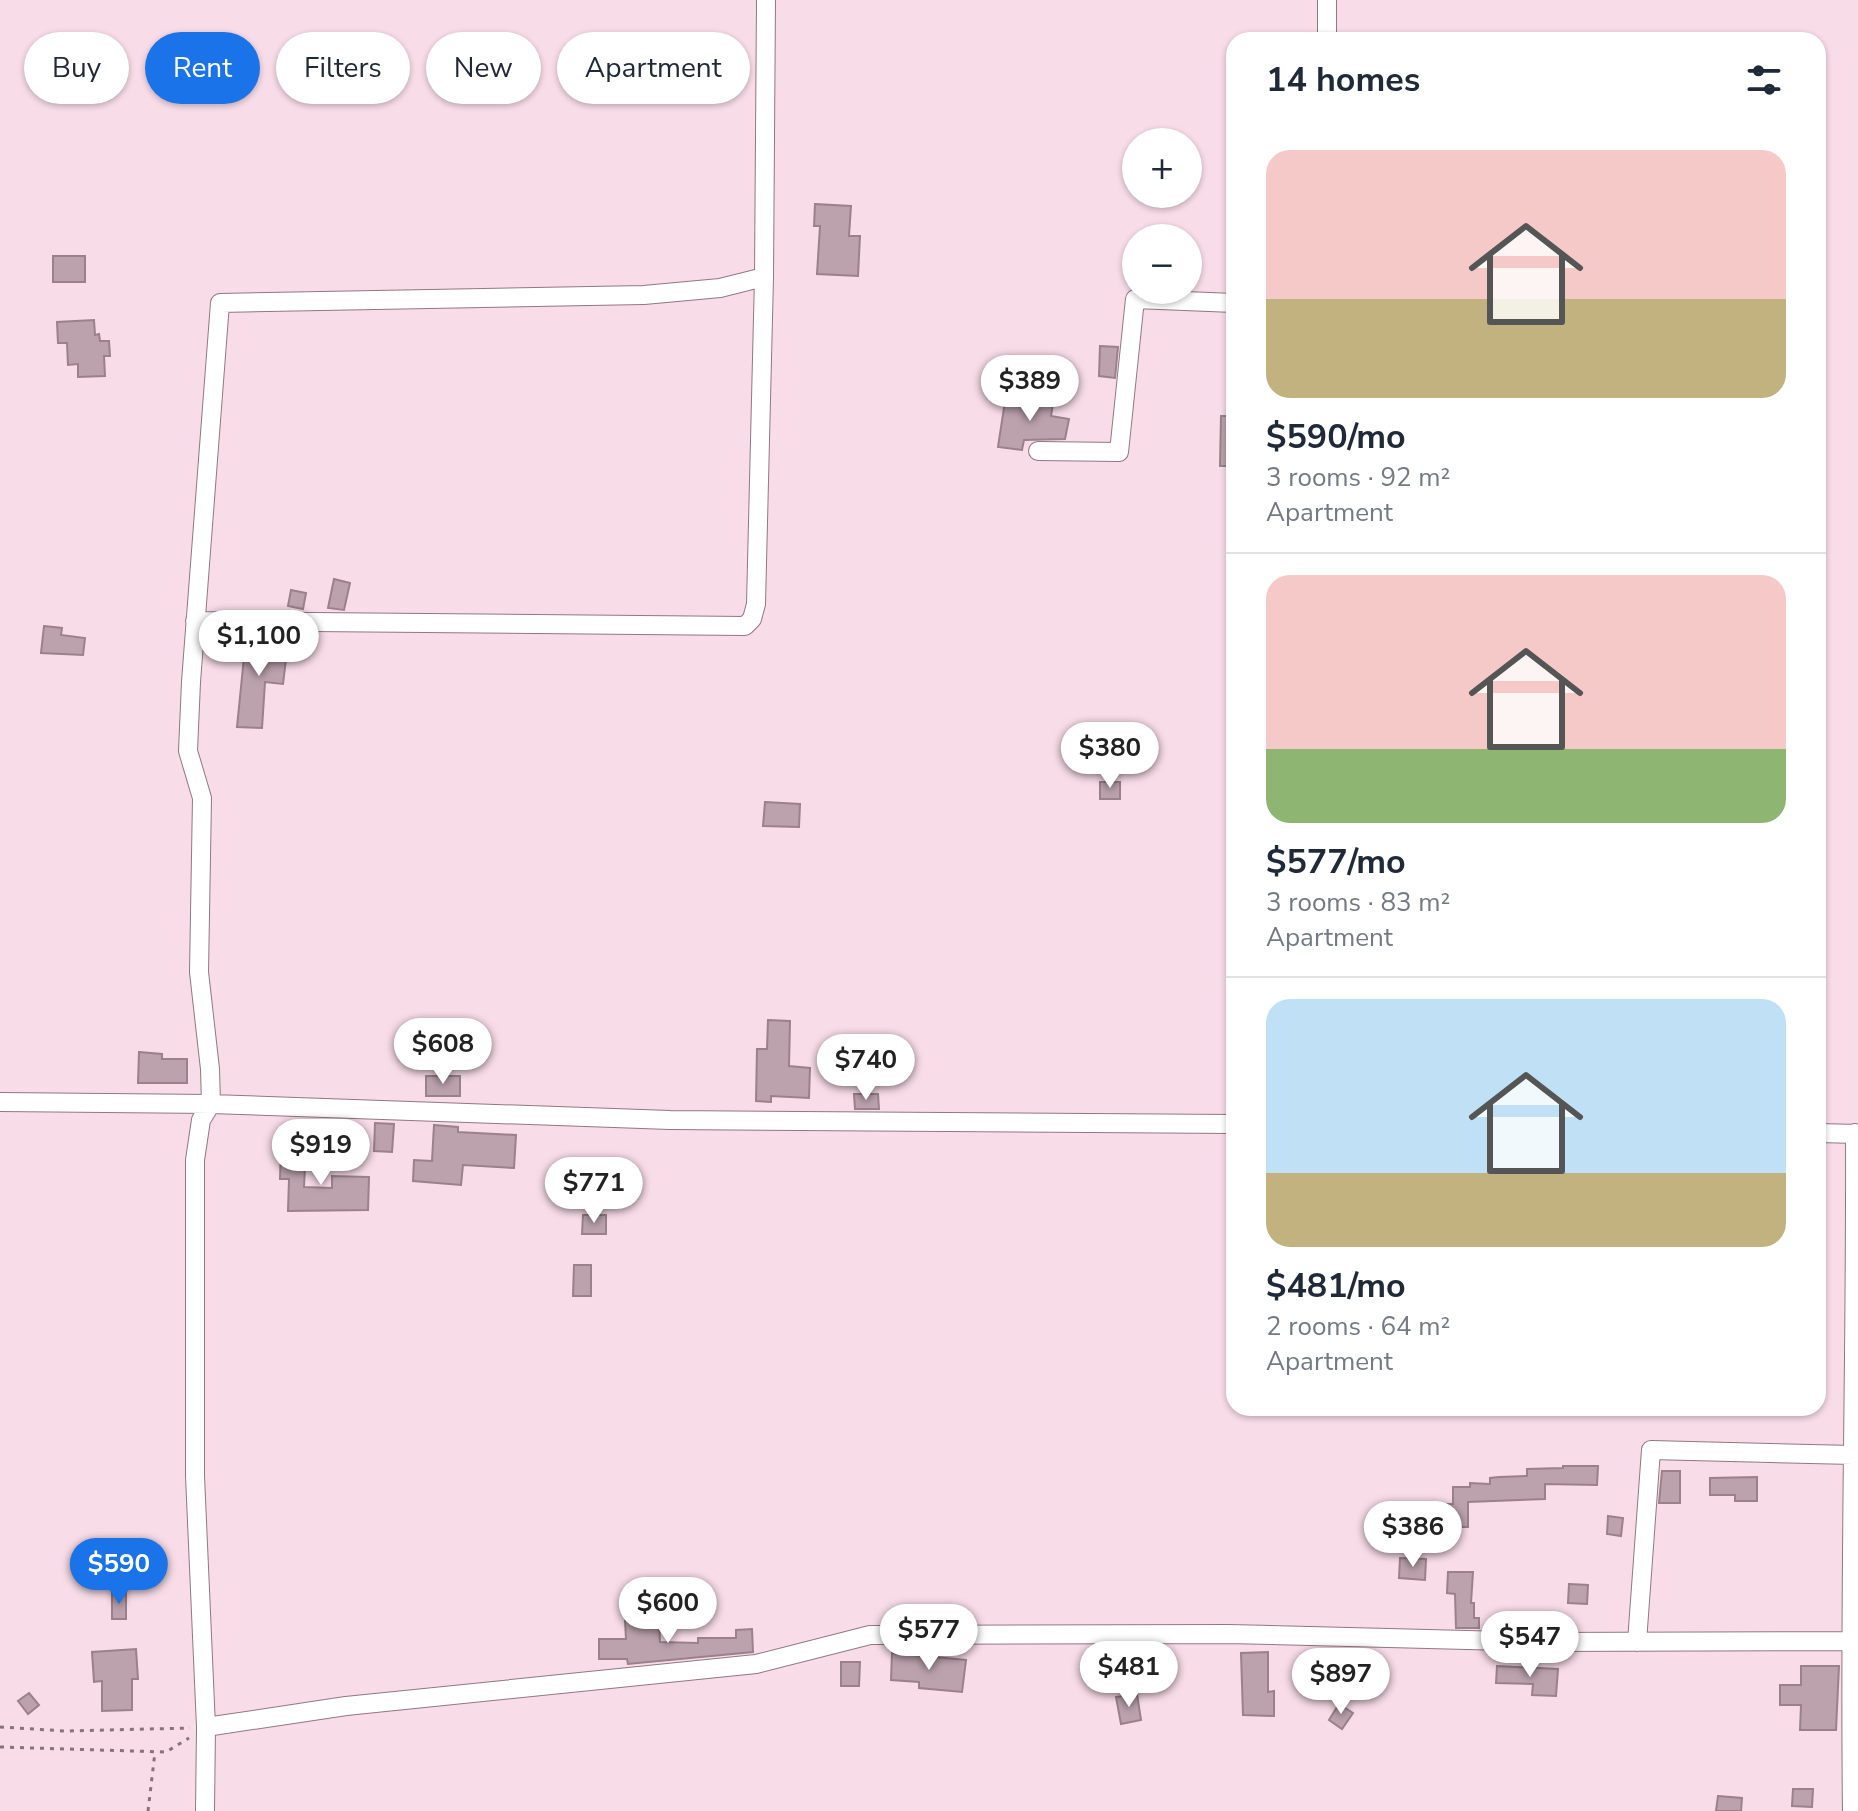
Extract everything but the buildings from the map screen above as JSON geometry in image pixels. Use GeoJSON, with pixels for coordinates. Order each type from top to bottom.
{"type":"FeatureCollection","features":[{"type":"Feature","properties":{"kind":"street"},"geometry":{"type":"LineString","coordinates":[[195,621],[745,626],[752,619],[756,604],[764,277],[766,0]]}},
{"type":"Feature","properties":{"kind":"street"},"geometry":{"type":"LineString","coordinates":[[1327,0],[1327,32]]}},
{"type":"Feature","properties":{"kind":"street"},"geometry":{"type":"LineString","coordinates":[[205,1811],[206,1727],[195,1476],[195,1160],[201,1120],[211,1104],[199,972],[202,798],[188,751],[220,303],[644,295],[720,288],[764,277]]}},
{"type":"Feature","properties":{"kind":"street"},"geometry":{"type":"LineString","coordinates":[[1038,451],[1119,452],[1135,299],[1226,303]]}},
{"type":"Feature","properties":{"kind":"street"},"geometry":{"type":"LineString","coordinates":[[0,1102],[211,1104],[670,1120],[1226,1124]]}},
{"type":"Feature","properties":{"kind":"street"},"geometry":{"type":"LineString","coordinates":[[1826,1133],[1856,1134],[1850,1641],[1852,1811]]}},
{"type":"Feature","properties":{"kind":"street"},"geometry":{"type":"LineString","coordinates":[[1637,1642],[1651,1450],[1853,1455]]}},
{"type":"Feature","properties":{"kind":"street"},"geometry":{"type":"LineString","coordinates":[[206,1727],[346,1706],[756,1664],[870,1635],[1228,1634],[1637,1642],[1850,1641]]}},
{"type":"Feature","properties":{"kind":"path"},"geometry":{"type":"LineString","coordinates":[[0,1727],[65,1731],[206,1727]]}},
{"type":"Feature","properties":{"kind":"path"},"geometry":{"type":"LineString","coordinates":[[0,1747],[166,1752],[206,1727]]}},
{"type":"Feature","properties":{"kind":"path"},"geometry":{"type":"LineString","coordinates":[[148,1811],[155,1752]]}}]}
